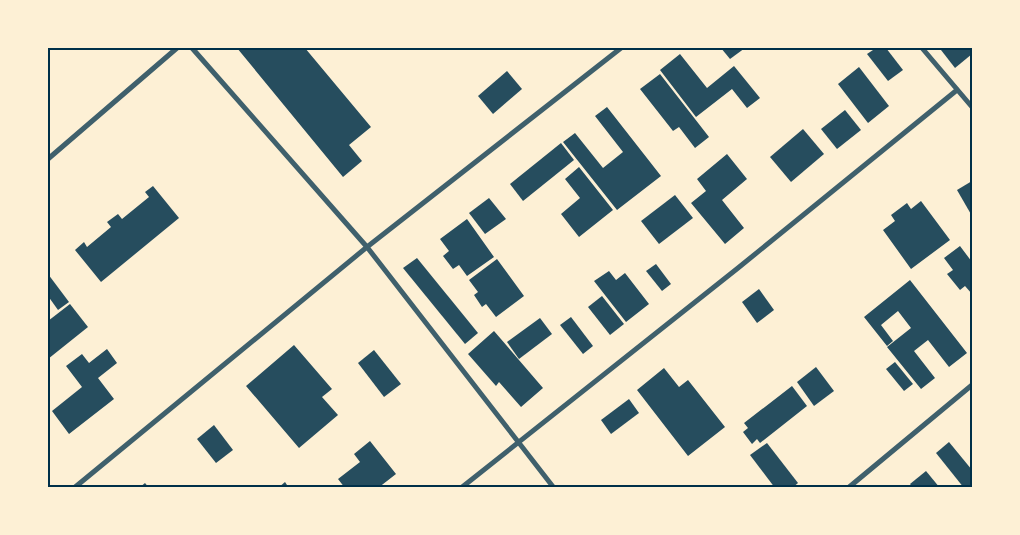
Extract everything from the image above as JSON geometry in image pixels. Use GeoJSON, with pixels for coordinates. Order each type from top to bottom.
{"type":"FeatureCollection","features":[{"type":"Feature","properties":{"kind":"street"},"geometry":{"type":"LineString","coordinates":[[48,158],[177,48]]}},
{"type":"Feature","properties":{"kind":"street"},"geometry":{"type":"LineString","coordinates":[[192,48],[367,247],[554,488]]}},
{"type":"Feature","properties":{"kind":"street"},"geometry":{"type":"LineString","coordinates":[[74,488],[367,247],[621,48]]}},
{"type":"Feature","properties":{"kind":"street"},"geometry":{"type":"LineString","coordinates":[[922,48],[972,107]]}},
{"type":"Feature","properties":{"kind":"street"},"geometry":{"type":"LineString","coordinates":[[461,488],[738,268],[957,90]]}},
{"type":"Feature","properties":{"kind":"street"},"geometry":{"type":"LineString","coordinates":[[848,488],[972,385]]}},
{"type":"Feature","properties":{"kind":"building"},"geometry":{"type":"Polygon","coordinates":[[[237,48],[305,48],[371,127],[349,145],[362,161],[343,177],[237,48]]]}},
{"type":"Feature","properties":{"kind":"building"},"geometry":{"type":"Polygon","coordinates":[[[721,48],[745,48],[730,59],[721,48]]]}},
{"type":"Feature","properties":{"kind":"building"},"geometry":{"type":"Polygon","coordinates":[[[876,48],[886,48],[903,70],[888,81],[867,54],[876,48]]]}},
{"type":"Feature","properties":{"kind":"building"},"geometry":{"type":"Polygon","coordinates":[[[944,48],[972,48],[972,54],[955,68],[941,50],[944,48]]]}},
{"type":"Feature","properties":{"kind":"building"},"geometry":{"type":"Polygon","coordinates":[[[680,54],[707,88],[734,66],[760,98],[747,108],[732,89],[696,117],[660,70],[680,54]]]}},
{"type":"Feature","properties":{"kind":"building"},"geometry":{"type":"Polygon","coordinates":[[[859,67],[889,106],[868,123],[838,84],[859,67]]]}},
{"type":"Feature","properties":{"kind":"building"},"geometry":{"type":"Polygon","coordinates":[[[507,71],[522,89],[493,114],[478,96],[507,71]]]}},
{"type":"Feature","properties":{"kind":"building"},"geometry":{"type":"Polygon","coordinates":[[[660,74],[709,137],[695,148],[679,127],[673,131],[640,89],[660,74]]]}},
{"type":"Feature","properties":{"kind":"building"},"geometry":{"type":"Polygon","coordinates":[[[607,107],[661,176],[617,210],[563,142],[575,133],[603,168],[623,152],[595,116],[607,107]]]}},
{"type":"Feature","properties":{"kind":"building"},"geometry":{"type":"Polygon","coordinates":[[[845,110],[861,130],[837,149],[821,129],[845,110]]]}},
{"type":"Feature","properties":{"kind":"building"},"geometry":{"type":"Polygon","coordinates":[[[803,129],[824,154],[791,182],[770,157],[803,129]]]}},
{"type":"Feature","properties":{"kind":"building"},"geometry":{"type":"Polygon","coordinates":[[[561,143],[574,160],[523,201],[510,184],[561,143]]]}},
{"type":"Feature","properties":{"kind":"building"},"geometry":{"type":"Polygon","coordinates":[[[727,154],[747,179],[722,200],[744,228],[725,244],[691,203],[706,191],[697,179],[727,154]]]}},
{"type":"Feature","properties":{"kind":"building"},"geometry":{"type":"Polygon","coordinates":[[[579,167],[613,210],[579,237],[561,214],[580,198],[565,179],[579,167]]]}},
{"type":"Feature","properties":{"kind":"building"},"geometry":{"type":"Polygon","coordinates":[[[972,181],[972,216],[957,190],[972,181]]]}},
{"type":"Feature","properties":{"kind":"building"},"geometry":{"type":"Polygon","coordinates":[[[153,186],[179,218],[101,282],[75,250],[84,242],[87,247],[111,227],[107,222],[118,214],[122,219],[149,197],[145,192],[153,186]]]}},
{"type":"Feature","properties":{"kind":"building"},"geometry":{"type":"Polygon","coordinates":[[[675,195],[693,218],[659,244],[641,221],[675,195]]]}},
{"type":"Feature","properties":{"kind":"building"},"geometry":{"type":"Polygon","coordinates":[[[489,198],[506,219],[485,234],[469,213],[489,198]]]}},
{"type":"Feature","properties":{"kind":"building"},"geometry":{"type":"Polygon","coordinates":[[[921,201],[950,240],[911,269],[883,230],[895,221],[891,215],[907,203],[911,209],[921,201]]]}},
{"type":"Feature","properties":{"kind":"building"},"geometry":{"type":"Polygon","coordinates":[[[467,219],[494,257],[467,276],[459,265],[453,269],[443,256],[449,251],[440,239],[467,219]]]}},
{"type":"Feature","properties":{"kind":"building"},"geometry":{"type":"Polygon","coordinates":[[[960,246],[972,262],[972,294],[965,286],[960,290],[947,274],[953,270],[944,258],[960,246]]]}},
{"type":"Feature","properties":{"kind":"building"},"geometry":{"type":"Polygon","coordinates":[[[417,258],[478,333],[465,344],[403,268],[417,258]]]}},
{"type":"Feature","properties":{"kind":"building"},"geometry":{"type":"Polygon","coordinates":[[[497,259],[524,296],[496,317],[486,304],[482,307],[474,295],[478,292],[469,280],[497,259]]]}},
{"type":"Feature","properties":{"kind":"building"},"geometry":{"type":"Polygon","coordinates":[[[656,264],[671,284],[662,291],[646,271],[656,264]]]}},
{"type":"Feature","properties":{"kind":"building"},"geometry":{"type":"Polygon","coordinates":[[[609,271],[616,280],[625,273],[649,304],[626,322],[594,281],[609,271]]]}},
{"type":"Feature","properties":{"kind":"building"},"geometry":{"type":"Polygon","coordinates":[[[48,274],[69,302],[58,310],[48,296],[48,274]]]}},
{"type":"Feature","properties":{"kind":"building"},"geometry":{"type":"Polygon","coordinates":[[[910,280],[967,353],[949,367],[928,340],[914,351],[935,378],[921,389],[887,347],[911,328],[898,311],[881,325],[893,341],[887,346],[864,317],[910,280]]]}},
{"type":"Feature","properties":{"kind":"building"},"geometry":{"type":"Polygon","coordinates":[[[759,289],[774,310],[757,323],[742,302],[759,289]]]}},
{"type":"Feature","properties":{"kind":"building"},"geometry":{"type":"Polygon","coordinates":[[[602,296],[624,324],[610,335],[588,307],[602,296]]]}},
{"type":"Feature","properties":{"kind":"building"},"geometry":{"type":"Polygon","coordinates":[[[70,304],[88,327],[48,359],[48,321],[70,304]]]}},
{"type":"Feature","properties":{"kind":"building"},"geometry":{"type":"Polygon","coordinates":[[[571,317],[593,346],[583,354],[560,325],[571,317]]]}},
{"type":"Feature","properties":{"kind":"building"},"geometry":{"type":"Polygon","coordinates":[[[540,318],[552,334],[519,359],[507,342],[540,318]]]}},
{"type":"Feature","properties":{"kind":"building"},"geometry":{"type":"Polygon","coordinates":[[[494,331],[543,388],[521,407],[499,382],[496,386],[468,354],[494,331]]]}},
{"type":"Feature","properties":{"kind":"building"},"geometry":{"type":"Polygon","coordinates":[[[294,345],[332,389],[322,397],[338,415],[299,448],[246,386],[294,345]]]}},
{"type":"Feature","properties":{"kind":"building"},"geometry":{"type":"Polygon","coordinates":[[[107,349],[117,363],[98,378],[114,399],[69,434],[52,411],[82,387],[66,366],[82,354],[89,363],[107,349]]]}},
{"type":"Feature","properties":{"kind":"building"},"geometry":{"type":"Polygon","coordinates":[[[374,350],[401,384],[384,397],[358,363],[374,350]]]}},
{"type":"Feature","properties":{"kind":"building"},"geometry":{"type":"Polygon","coordinates":[[[895,362],[913,384],[904,391],[886,369],[895,362]]]}},
{"type":"Feature","properties":{"kind":"building"},"geometry":{"type":"Polygon","coordinates":[[[816,367],[834,391],[814,406],[797,382],[816,367]]]}},
{"type":"Feature","properties":{"kind":"building"},"geometry":{"type":"Polygon","coordinates":[[[664,368],[679,387],[688,380],[725,427],[688,456],[637,390],[664,368]]]}},
{"type":"Feature","properties":{"kind":"building"},"geometry":{"type":"Polygon","coordinates":[[[792,386],[807,406],[760,443],[757,439],[752,444],[743,432],[748,428],[744,423],[792,386]]]}},
{"type":"Feature","properties":{"kind":"building"},"geometry":{"type":"Polygon","coordinates":[[[629,399],[639,413],[611,434],[601,420],[629,399]]]}},
{"type":"Feature","properties":{"kind":"building"},"geometry":{"type":"Polygon","coordinates":[[[214,425],[233,450],[216,463],[197,439],[214,425]]]}},
{"type":"Feature","properties":{"kind":"building"},"geometry":{"type":"Polygon","coordinates":[[[370,441],[396,474],[378,488],[345,488],[338,479],[360,462],[354,454],[370,441]]]}},
{"type":"Feature","properties":{"kind":"building"},"geometry":{"type":"Polygon","coordinates":[[[949,442],[972,470],[972,488],[964,488],[936,453],[949,442]]]}},
{"type":"Feature","properties":{"kind":"building"},"geometry":{"type":"Polygon","coordinates":[[[767,443],[798,483],[792,488],[775,488],[750,455],[767,443]]]}},
{"type":"Feature","properties":{"kind":"building"},"geometry":{"type":"Polygon","coordinates":[[[926,471],[940,488],[913,488],[910,484],[926,471]]]}},
{"type":"Feature","properties":{"kind":"building"},"geometry":{"type":"Polygon","coordinates":[[[285,482],[289,488],[278,488],[285,482]]]}},
{"type":"Feature","properties":{"kind":"building"},"geometry":{"type":"Polygon","coordinates":[[[145,483],[149,488],[139,488],[145,483]]]}}]}
